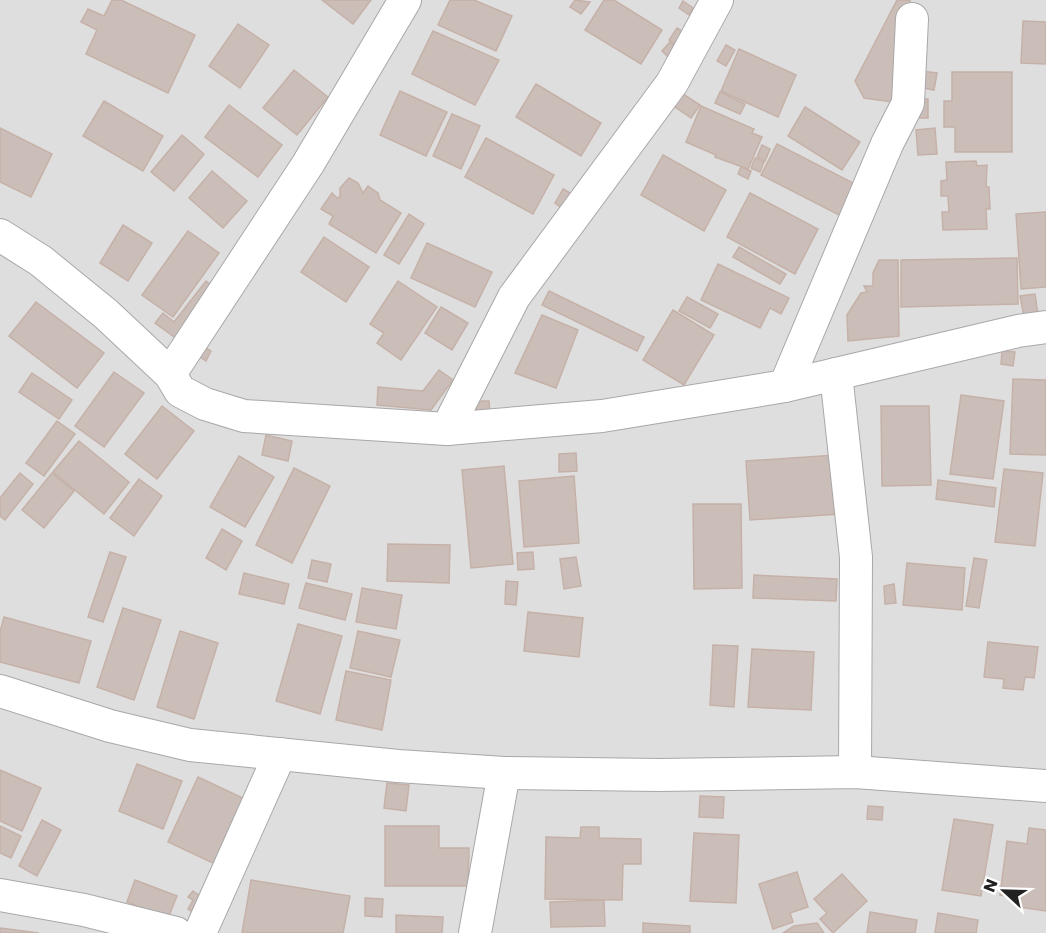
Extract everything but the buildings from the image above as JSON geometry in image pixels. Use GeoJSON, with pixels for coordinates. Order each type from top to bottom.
{"type":"FeatureCollection","features":[{"type":"Feature","properties":{"kind":"street"},"geometry":{"type":"LineString","coordinates":[[170,375],[308,164],[405,0]]}},
{"type":"Feature","properties":{"kind":"street"},"geometry":{"type":"LineString","coordinates":[[447,429],[514,297],[672,83],[717,0]]}},
{"type":"Feature","properties":{"kind":"street"},"geometry":{"type":"LineString","coordinates":[[785,386],[886,144],[908,103],[912,19]]}},
{"type":"Feature","properties":{"kind":"street"},"geometry":{"type":"LineString","coordinates":[[0,235],[40,261],[106,314],[170,375],[180,391],[205,404],[244,416],[447,429],[602,416],[785,386],[1018,331],[1046,327]]}},
{"type":"Feature","properties":{"kind":"street"},"geometry":{"type":"LineString","coordinates":[[836,374],[856,557],[855,772]]}},
{"type":"Feature","properties":{"kind":"street"},"geometry":{"type":"LineString","coordinates":[[0,691],[110,726],[190,745],[280,754],[504,773],[659,776],[855,772],[1046,786]]}},
{"type":"Feature","properties":{"kind":"street"},"geometry":{"type":"LineString","coordinates":[[200,933],[280,754]]}},
{"type":"Feature","properties":{"kind":"street"},"geometry":{"type":"LineString","coordinates":[[475,933],[504,773]]}},
{"type":"Feature","properties":{"kind":"street"},"geometry":{"type":"LineString","coordinates":[[0,895],[62,905],[176,933]]}},
{"type":"Feature","properties":{"kind":"shaded area"},"geometry":{"type":"Polygon","coordinates":[[[0,0],[1046,0],[1046,933],[0,933],[0,0]]]}}]}
